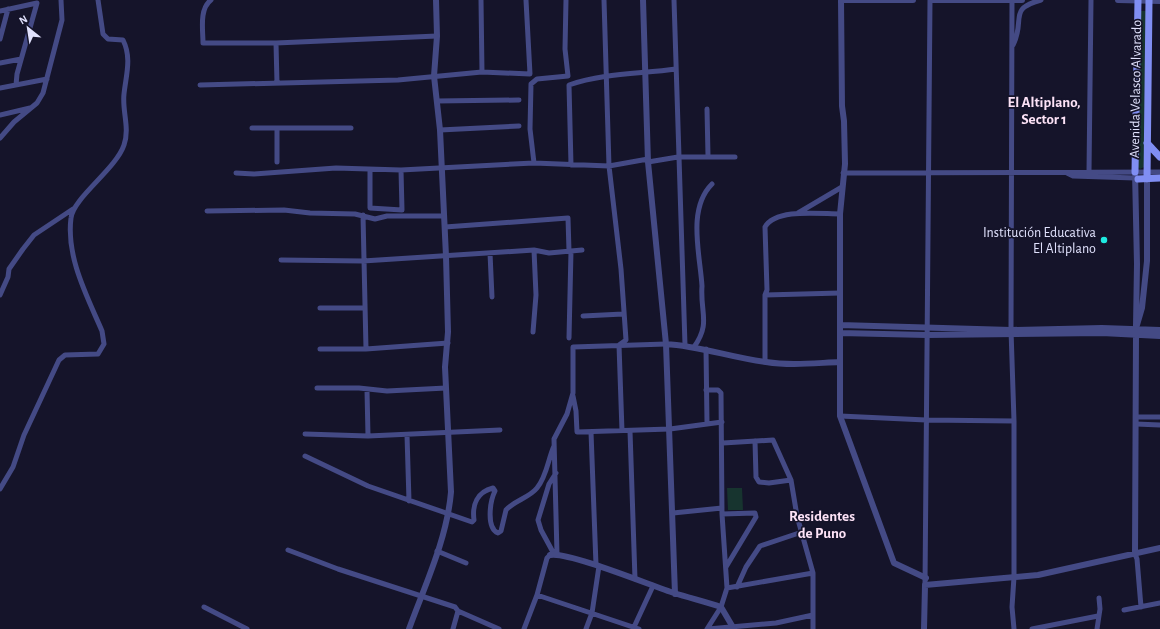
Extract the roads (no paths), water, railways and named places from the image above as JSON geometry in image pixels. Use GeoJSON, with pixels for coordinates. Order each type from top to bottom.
{"type":"FeatureCollection","features":[{"type":"Feature","properties":{"kind":"main road","name":"Avenida Velasco Alvarado"},"geometry":{"type":"LineString","coordinates":[[1138,0],[1136,176],[1160,178]]}},
{"type":"Feature","properties":{"kind":"main road","name":"Avenida Velasco Alvarado"},"geometry":{"type":"LineString","coordinates":[[1147,176],[1149,0]]}},
{"type":"Feature","properties":{"kind":"main road"},"geometry":{"type":"LineString","coordinates":[[1147,143],[1160,158]]}},
{"type":"Feature","properties":{"kind":"street"},"geometry":{"type":"LineString","coordinates":[[0,138],[14,122],[32,108],[43,93],[62,20],[61,0]]}},
{"type":"Feature","properties":{"kind":"street"},"geometry":{"type":"LineString","coordinates":[[0,295],[8,278],[9,269],[22,248],[34,235],[72,209],[116,159],[124,146],[127,131],[123,106],[128,71],[127,49],[123,40],[108,39],[104,34],[98,0]]}},
{"type":"Feature","properties":{"kind":"street"},"geometry":{"type":"LineString","coordinates":[[211,0],[206,5],[203,12],[203,43],[276,43],[437,36]]}},
{"type":"Feature","properties":{"kind":"street"},"geometry":{"type":"LineString","coordinates":[[409,629],[437,551],[448,514],[451,492],[445,367],[448,343],[445,227],[440,130],[434,76],[437,36],[436,0]]}},
{"type":"Feature","properties":{"kind":"street"},"geometry":{"type":"LineString","coordinates":[[481,0],[482,72]]}},
{"type":"Feature","properties":{"kind":"street"},"geometry":{"type":"LineString","coordinates":[[200,84],[398,80],[482,72],[530,74],[526,0]]}},
{"type":"Feature","properties":{"kind":"street"},"geometry":{"type":"LineString","coordinates":[[534,163],[530,129],[531,84],[537,78],[568,76],[565,49],[566,0]]}},
{"type":"Feature","properties":{"kind":"street"},"geometry":{"type":"LineString","coordinates":[[604,0],[609,166],[621,268],[626,340],[619,345]]}},
{"type":"Feature","properties":{"kind":"street"},"geometry":{"type":"LineString","coordinates":[[643,0],[648,160],[666,344],[675,594]]}},
{"type":"Feature","properties":{"kind":"street"},"geometry":{"type":"LineString","coordinates":[[674,0],[684,345]]}},
{"type":"Feature","properties":{"kind":"street"},"geometry":{"type":"LineString","coordinates":[[913,0],[842,0],[842,106],[844,121],[844,164],[840,214],[840,416],[894,563],[926,578]]}},
{"type":"Feature","properties":{"kind":"street"},"geometry":{"type":"LineString","coordinates":[[924,629],[926,578],[926,420],[931,0],[1022,0]]}},
{"type":"Feature","properties":{"kind":"street"},"geometry":{"type":"LineString","coordinates":[[1012,0],[1013,172],[1011,332],[1014,421],[1014,577],[1012,607],[1014,629]]}},
{"type":"Feature","properties":{"kind":"street"},"geometry":{"type":"LineString","coordinates":[[1012,45],[1017,36],[1019,13],[1023,7],[1042,0]]}},
{"type":"Feature","properties":{"kind":"street"},"geometry":{"type":"LineString","coordinates":[[1089,172],[1091,0]]}},
{"type":"Feature","properties":{"kind":"street"},"geometry":{"type":"LineString","coordinates":[[1118,0],[1160,1]]}},
{"type":"Feature","properties":{"kind":"street"},"geometry":{"type":"LineString","coordinates":[[0,11],[37,3],[21,59],[16,85]]}},
{"type":"Feature","properties":{"kind":"street"},"geometry":{"type":"LineString","coordinates":[[0,38],[8,9]]}},
{"type":"Feature","properties":{"kind":"street"},"geometry":{"type":"LineString","coordinates":[[276,43],[277,83]]}},
{"type":"Feature","properties":{"kind":"street"},"geometry":{"type":"LineString","coordinates":[[0,63],[21,59]]}},
{"type":"Feature","properties":{"kind":"street"},"geometry":{"type":"LineString","coordinates":[[571,165],[570,85],[606,76],[645,74],[676,69]]}},
{"type":"Feature","properties":{"kind":"street"},"geometry":{"type":"LineString","coordinates":[[0,88],[47,79]]}},
{"type":"Feature","properties":{"kind":"street"},"geometry":{"type":"LineString","coordinates":[[437,102],[519,100]]}},
{"type":"Feature","properties":{"kind":"street"},"geometry":{"type":"LineString","coordinates":[[0,115],[32,108]]}},
{"type":"Feature","properties":{"kind":"street"},"geometry":{"type":"LineString","coordinates":[[707,109],[708,156]]}},
{"type":"Feature","properties":{"kind":"street"},"geometry":{"type":"LineString","coordinates":[[440,130],[519,126]]}},
{"type":"Feature","properties":{"kind":"street"},"geometry":{"type":"LineString","coordinates":[[252,128],[351,128]]}},
{"type":"Feature","properties":{"kind":"street"},"geometry":{"type":"LineString","coordinates":[[277,128],[277,162]]}},
{"type":"Feature","properties":{"kind":"street"},"geometry":{"type":"LineString","coordinates":[[236,173],[254,174],[336,168],[401,170],[534,163],[609,166],[678,157],[735,157]]}},
{"type":"Feature","properties":{"kind":"street"},"geometry":{"type":"LineString","coordinates":[[370,170],[370,208],[402,210],[401,170]]}},
{"type":"Feature","properties":{"kind":"street"},"geometry":{"type":"LineString","coordinates":[[1064,172],[1073,176],[1136,176]]}},
{"type":"Feature","properties":{"kind":"street"},"geometry":{"type":"LineString","coordinates":[[843,173],[1089,172],[1136,176]]}},
{"type":"Feature","properties":{"kind":"street"},"geometry":{"type":"LineString","coordinates":[[1136,331],[1142,308],[1147,261],[1147,176],[1160,172]]}},
{"type":"Feature","properties":{"kind":"street"},"geometry":{"type":"LineString","coordinates":[[1136,176],[1138,264],[1136,331],[1135,554],[1137,559],[1141,606]]}},
{"type":"Feature","properties":{"kind":"street"},"geometry":{"type":"LineString","coordinates":[[694,347],[700,338],[704,326],[701,298],[702,286],[697,212],[703,194],[712,184]]}},
{"type":"Feature","properties":{"kind":"street"},"geometry":{"type":"LineString","coordinates":[[797,214],[842,187]]}},
{"type":"Feature","properties":{"kind":"street"},"geometry":{"type":"LineString","coordinates":[[0,489],[13,467],[24,435],[59,360],[65,356],[98,354],[104,344],[102,331],[73,255],[71,226],[72,209]]}},
{"type":"Feature","properties":{"kind":"street"},"geometry":{"type":"LineString","coordinates":[[207,211],[284,210],[294,212],[363,215],[375,218],[387,216],[444,216]]}},
{"type":"Feature","properties":{"kind":"street"},"geometry":{"type":"LineString","coordinates":[[765,362],[765,295],[767,290],[765,227],[767,223],[788,214],[840,214]]}},
{"type":"Feature","properties":{"kind":"street"},"geometry":{"type":"LineString","coordinates":[[363,215],[366,349]]}},
{"type":"Feature","properties":{"kind":"street"},"geometry":{"type":"LineString","coordinates":[[445,227],[568,218],[570,251],[569,338]]}},
{"type":"Feature","properties":{"kind":"street"},"geometry":{"type":"LineString","coordinates":[[281,260],[363,261],[534,250],[549,253],[582,250]]}},
{"type":"Feature","properties":{"kind":"street"},"geometry":{"type":"LineString","coordinates":[[533,332],[536,295],[534,250]]}},
{"type":"Feature","properties":{"kind":"street"},"geometry":{"type":"LineString","coordinates":[[490,253],[492,297]]}},
{"type":"Feature","properties":{"kind":"street"},"geometry":{"type":"LineString","coordinates":[[765,295],[840,293]]}},
{"type":"Feature","properties":{"kind":"street"},"geometry":{"type":"LineString","coordinates":[[320,308],[365,308]]}},
{"type":"Feature","properties":{"kind":"street"},"geometry":{"type":"LineString","coordinates":[[583,316],[623,314]]}},
{"type":"Feature","properties":{"kind":"street"},"geometry":{"type":"LineString","coordinates":[[840,325],[1011,332],[1102,333],[1160,330]]}},
{"type":"Feature","properties":{"kind":"street"},"geometry":{"type":"LineString","coordinates":[[1136,331],[1160,336]]}},
{"type":"Feature","properties":{"kind":"street"},"geometry":{"type":"LineString","coordinates":[[840,333],[927,335],[1011,332]]}},
{"type":"Feature","properties":{"kind":"street"},"geometry":{"type":"LineString","coordinates":[[320,349],[366,349],[448,343]]}},
{"type":"Feature","properties":{"kind":"street"},"geometry":{"type":"LineString","coordinates":[[619,345],[622,431]]}},
{"type":"Feature","properties":{"kind":"street"},"geometry":{"type":"LineString","coordinates":[[722,422],[670,429],[576,432],[576,411],[573,393],[573,346],[684,345],[765,362],[787,364],[840,362]]}},
{"type":"Feature","properties":{"kind":"street"},"geometry":{"type":"LineString","coordinates":[[706,349],[707,423]]}},
{"type":"Feature","properties":{"kind":"street"},"geometry":{"type":"LineString","coordinates":[[317,388],[359,388],[387,391],[446,388]]}},
{"type":"Feature","properties":{"kind":"street"},"geometry":{"type":"LineString","coordinates":[[367,390],[368,436]]}},
{"type":"Feature","properties":{"kind":"street"},"geometry":{"type":"LineString","coordinates":[[706,390],[718,390],[721,393],[722,511],[727,588],[721,607],[708,629]]}},
{"type":"Feature","properties":{"kind":"street"},"geometry":{"type":"LineString","coordinates":[[554,554],[556,473],[554,439],[567,414],[573,393]]}},
{"type":"Feature","properties":{"kind":"street"},"geometry":{"type":"LineString","coordinates":[[840,416],[926,420],[1014,421]]}},
{"type":"Feature","properties":{"kind":"street"},"geometry":{"type":"LineString","coordinates":[[1136,417],[1160,417]]}},
{"type":"Feature","properties":{"kind":"street"},"geometry":{"type":"LineString","coordinates":[[1136,424],[1160,425]]}},
{"type":"Feature","properties":{"kind":"street"},"geometry":{"type":"LineString","coordinates":[[305,434],[368,436],[500,430]]}},
{"type":"Feature","properties":{"kind":"street"},"geometry":{"type":"LineString","coordinates":[[630,431],[635,579]]}},
{"type":"Feature","properties":{"kind":"street"},"geometry":{"type":"LineString","coordinates":[[586,629],[592,613],[597,566],[592,432]]}},
{"type":"Feature","properties":{"kind":"street"},"geometry":{"type":"LineString","coordinates":[[407,435],[408,501]]}},
{"type":"Feature","properties":{"kind":"street"},"geometry":{"type":"LineString","coordinates":[[722,443],[773,440],[791,480],[797,516],[813,573],[813,629]]}},
{"type":"Feature","properties":{"kind":"street"},"geometry":{"type":"LineString","coordinates":[[755,441],[756,477],[759,482],[791,480]]}},
{"type":"Feature","properties":{"kind":"street"},"geometry":{"type":"LineString","coordinates":[[305,456],[339,474],[408,501],[472,522],[474,520],[472,510],[475,501],[482,494],[493,488],[495,491],[490,502],[490,511],[494,529],[498,533],[501,531],[506,510],[529,495],[538,487],[548,466],[554,446]]}},
{"type":"Feature","properties":{"kind":"street"},"geometry":{"type":"LineString","coordinates":[[554,554],[541,530],[538,520],[550,480],[556,473]]}},
{"type":"Feature","properties":{"kind":"street"},"geometry":{"type":"LineString","coordinates":[[673,513],[722,511],[755,513],[756,517],[726,567]]}},
{"type":"Feature","properties":{"kind":"street"},"geometry":{"type":"LineString","coordinates":[[737,587],[746,567],[760,546],[802,532]]}},
{"type":"Feature","properties":{"kind":"street"},"geometry":{"type":"LineString","coordinates":[[925,585],[1038,575],[1160,548]]}},
{"type":"Feature","properties":{"kind":"street"},"geometry":{"type":"LineString","coordinates":[[288,550],[420,597],[455,607],[458,611],[499,629]]}},
{"type":"Feature","properties":{"kind":"street"},"geometry":{"type":"LineString","coordinates":[[437,551],[466,563]]}},
{"type":"Feature","properties":{"kind":"street"},"geometry":{"type":"LineString","coordinates":[[524,629],[537,595],[547,558],[554,554],[597,566],[675,594],[721,607],[734,628]]}},
{"type":"Feature","properties":{"kind":"street"},"geometry":{"type":"LineString","coordinates":[[727,588],[813,573]]}},
{"type":"Feature","properties":{"kind":"street"},"geometry":{"type":"LineString","coordinates":[[537,595],[634,628],[653,586]]}},
{"type":"Feature","properties":{"kind":"street"},"geometry":{"type":"LineString","coordinates":[[1097,629],[1099,598]]}},
{"type":"Feature","properties":{"kind":"street"},"geometry":{"type":"LineString","coordinates":[[1124,610],[1160,603]]}},
{"type":"Feature","properties":{"kind":"street"},"geometry":{"type":"LineString","coordinates":[[204,607],[237,627],[247,629]]}},
{"type":"Feature","properties":{"kind":"street"},"geometry":{"type":"LineString","coordinates":[[453,629],[458,611]]}},
{"type":"Feature","properties":{"kind":"street"},"geometry":{"type":"LineString","coordinates":[[708,629],[734,628],[776,623],[813,615]]}},
{"type":"Feature","properties":{"kind":"street"},"geometry":{"type":"LineString","coordinates":[[1032,629],[1098,616]]}},
{"type":"Feature","properties":{"kind":"place","name":"Institución Educativa El Altiplano"},"geometry":{"type":"Point","coordinates":[1104,240]}},
{"type":"Feature","properties":{"kind":"district","name":"El Altiplano, Sector 1"},"geometry":{"type":"Point","coordinates":[1044,110]}},
{"type":"Feature","properties":{"kind":"district","name":"Residentes de Puno"},"geometry":{"type":"Point","coordinates":[822,524]}}]}
